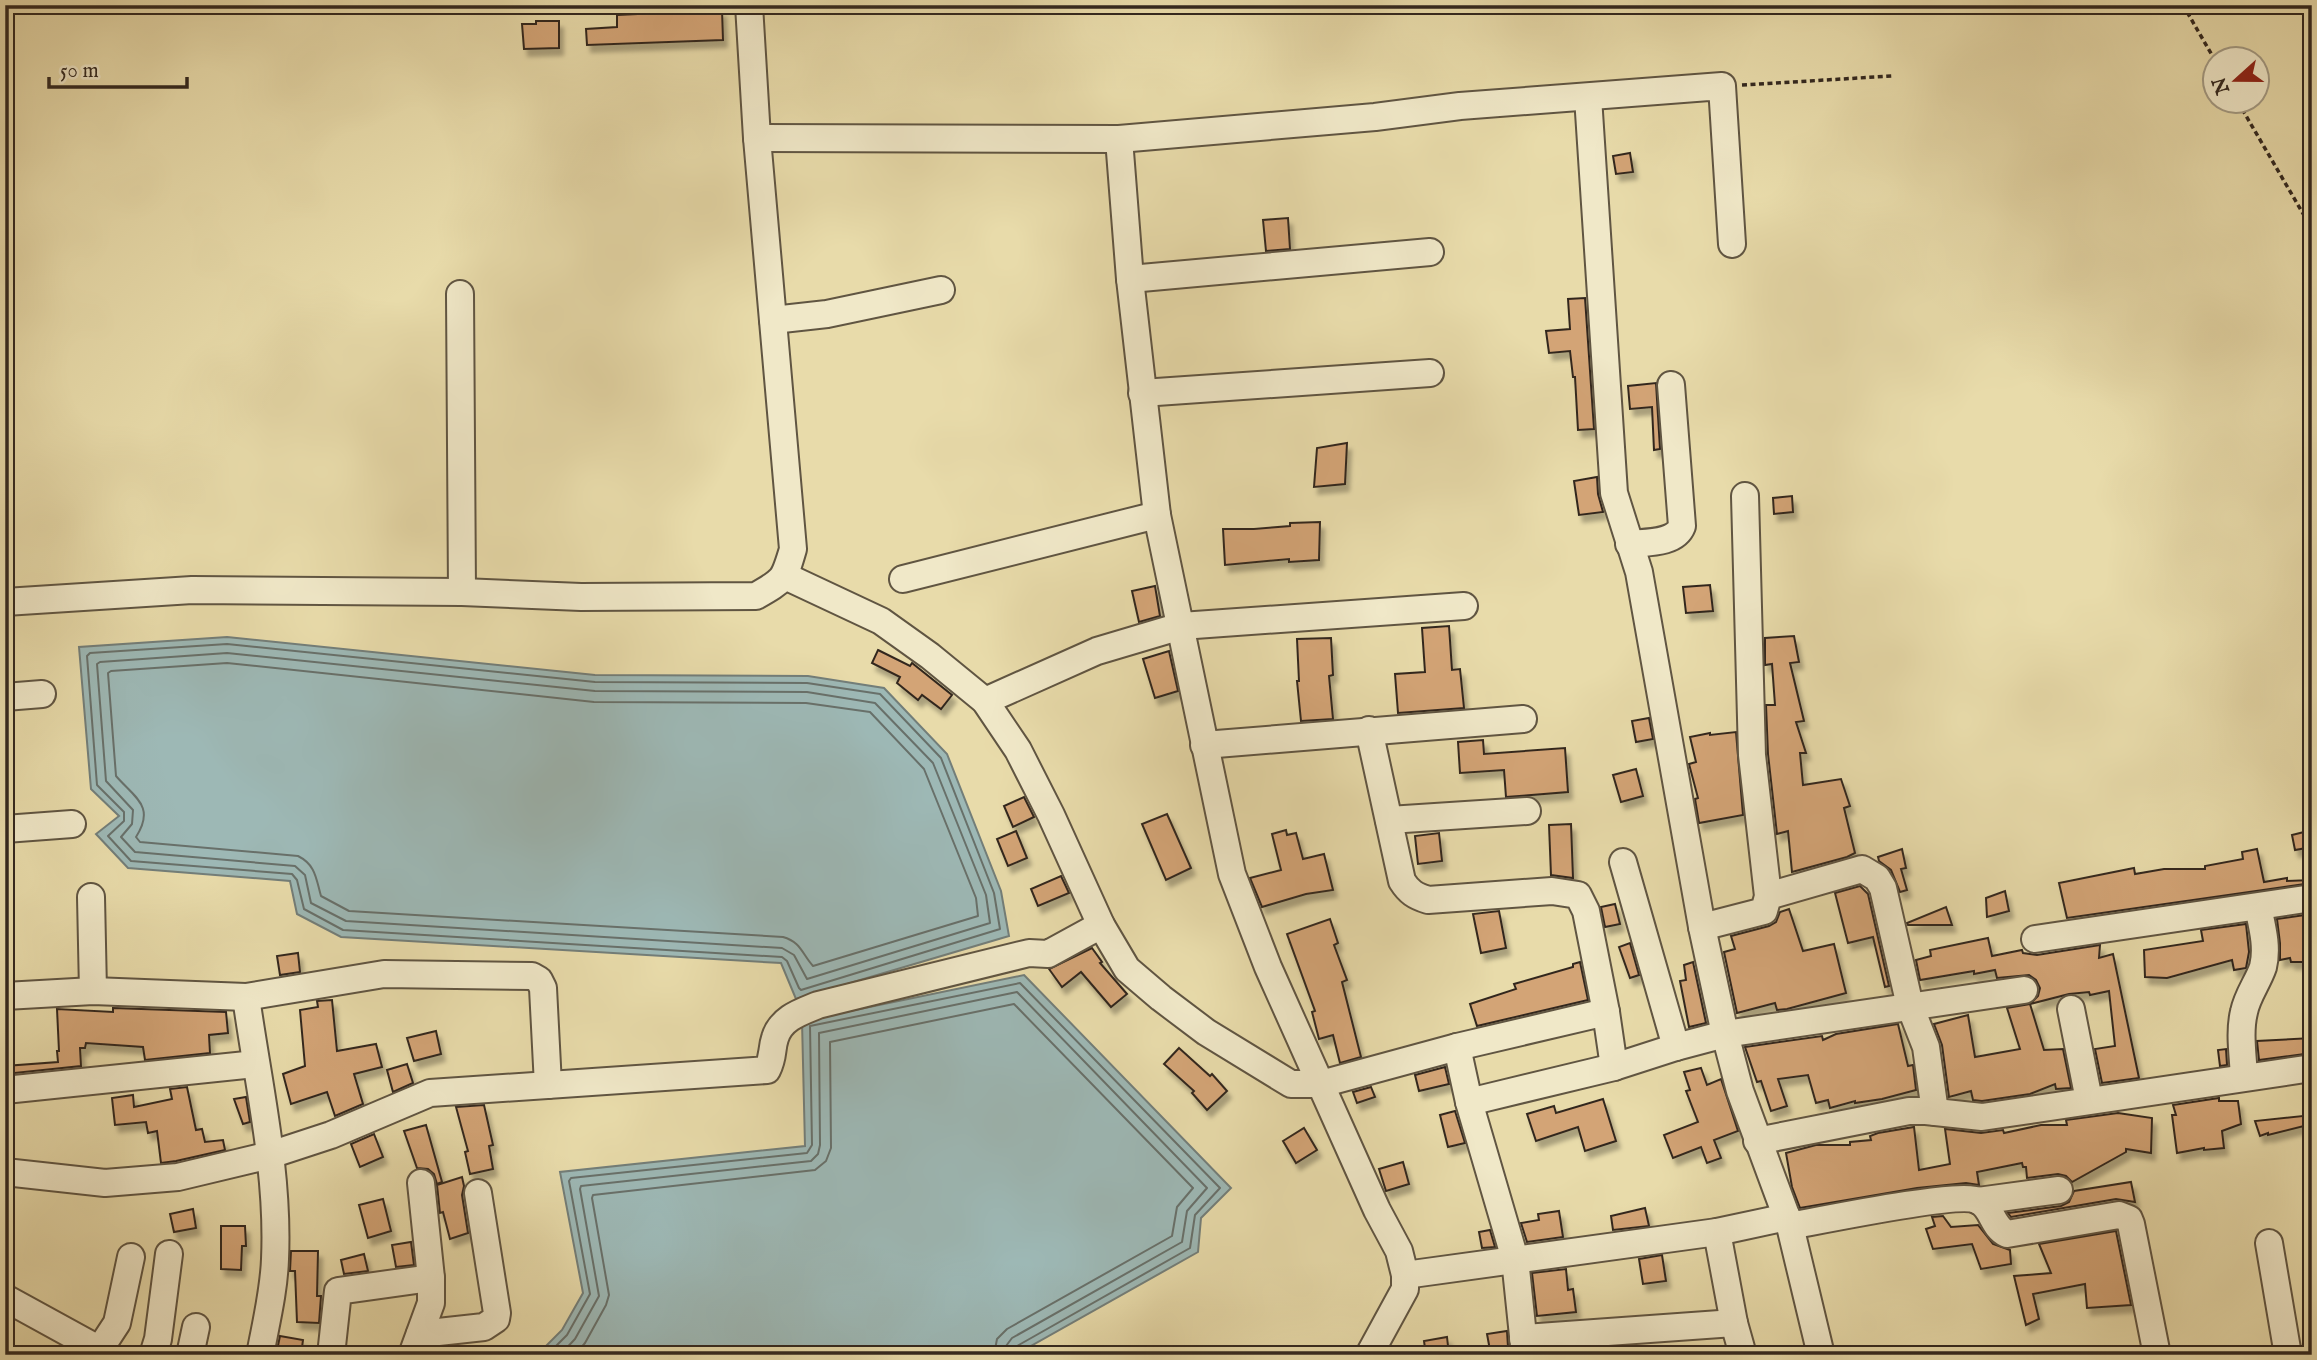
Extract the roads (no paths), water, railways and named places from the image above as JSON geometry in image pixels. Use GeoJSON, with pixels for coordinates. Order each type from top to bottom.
{"type":"FeatureCollection","features":[{"type":"Feature","properties":{"kind":"street"},"geometry":{"type":"LineString","coordinates":[[5,602],[192,590],[462,592],[581,597],[756,596],[785,576],[793,549],[757,138],[749,5]]}},
{"type":"Feature","properties":{"kind":"street"},"geometry":{"type":"LineString","coordinates":[[757,138],[1119,139],[1376,117],[1461,106],[1722,86],[1732,244]]}},
{"type":"Feature","properties":{"kind":"street"},"geometry":{"type":"LineString","coordinates":[[1588,97],[1614,493],[1639,572],[1702,927],[1725,1034],[1740,1091],[1788,1221],[1821,1355]]}},
{"type":"Feature","properties":{"kind":"street"},"geometry":{"type":"LineString","coordinates":[[1119,139],[1130,279],[1157,515],[1232,874],[1268,967],[1377,1210],[1399,1251],[1405,1275],[1405,1289],[1369,1355]]}},
{"type":"Feature","properties":{"kind":"street"},"geometry":{"type":"LineString","coordinates":[[1130,279],[1430,252]]}},
{"type":"Feature","properties":{"kind":"street"},"geometry":{"type":"LineString","coordinates":[[773,320],[827,314],[942,290]]}},
{"type":"Feature","properties":{"kind":"street"},"geometry":{"type":"LineString","coordinates":[[460,294],[462,592]]}},
{"type":"Feature","properties":{"kind":"street"},"geometry":{"type":"LineString","coordinates":[[1142,393],[1430,373]]}},
{"type":"Feature","properties":{"kind":"street"},"geometry":{"type":"LineString","coordinates":[[1629,544],[1672,538],[1682,526],[1671,385]]}},
{"type":"Feature","properties":{"kind":"street"},"geometry":{"type":"LineString","coordinates":[[1702,927],[1764,911],[1769,897],[1752,755],[1745,496]]}},
{"type":"Feature","properties":{"kind":"street"},"geometry":{"type":"LineString","coordinates":[[903,579],[1157,515]]}},
{"type":"Feature","properties":{"kind":"street"},"geometry":{"type":"LineString","coordinates":[[785,576],[881,621],[930,656],[985,701],[1018,750],[1101,925],[1128,969],[1206,1032],[1291,1084],[1321,1084],[1457,1047],[1606,1012]]}},
{"type":"Feature","properties":{"kind":"street"},"geometry":{"type":"LineString","coordinates":[[985,701],[1097,651],[1181,626],[1464,606]]}},
{"type":"Feature","properties":{"kind":"street"},"geometry":{"type":"LineString","coordinates":[[5,697],[42,695]]}},
{"type":"Feature","properties":{"kind":"street"},"geometry":{"type":"LineString","coordinates":[[1204,745],[1523,719]]}},
{"type":"Feature","properties":{"kind":"street"},"geometry":{"type":"LineString","coordinates":[[1369,730],[1402,881],[1416,897],[1428,900],[1552,891],[1578,895],[1586,911],[1614,1067]]}},
{"type":"Feature","properties":{"kind":"street"},"geometry":{"type":"LineString","coordinates":[[1389,820],[1527,811]]}},
{"type":"Feature","properties":{"kind":"street"},"geometry":{"type":"LineString","coordinates":[[5,829],[72,824]]}},
{"type":"Feature","properties":{"kind":"street"},"geometry":{"type":"LineString","coordinates":[[1623,862],[1676,1047]]}},
{"type":"Feature","properties":{"kind":"street"},"geometry":{"type":"LineString","coordinates":[[1769,897],[1862,869],[1877,878],[1883,888],[1910,1006],[1926,1047],[1935,1112]]}},
{"type":"Feature","properties":{"kind":"street"},"geometry":{"type":"LineString","coordinates":[[91,897],[93,991]]}},
{"type":"Feature","properties":{"kind":"street"},"geometry":{"type":"LineString","coordinates":[[2035,939],[2312,898]]}},
{"type":"Feature","properties":{"kind":"street"},"geometry":{"type":"LineString","coordinates":[[2244,1077],[2244,1009],[2263,967],[2265,945],[2258,907]]}},
{"type":"Feature","properties":{"kind":"street"},"geometry":{"type":"LineString","coordinates":[[5,1172],[105,1184],[178,1177],[270,1155],[331,1135],[430,1093],[767,1070],[773,1057],[775,1037],[796,1013],[818,1005],[1029,953],[1048,954],[1101,925]]}},
{"type":"Feature","properties":{"kind":"street"},"geometry":{"type":"LineString","coordinates":[[5,996],[93,991],[246,996],[384,974],[532,976],[539,980],[543,988],[548,1085]]}},
{"type":"Feature","properties":{"kind":"street"},"geometry":{"type":"LineString","coordinates":[[1469,1102],[1614,1067],[1725,1034],[2024,990]]}},
{"type":"Feature","properties":{"kind":"street"},"geometry":{"type":"LineString","coordinates":[[246,996],[270,1155],[276,1235],[273,1290],[260,1355]]}},
{"type":"Feature","properties":{"kind":"street"},"geometry":{"type":"LineString","coordinates":[[2071,1009],[2089,1100]]}},
{"type":"Feature","properties":{"kind":"street"},"geometry":{"type":"LineString","coordinates":[[1457,1047],[1469,1102],[1515,1259],[1524,1347],[1734,1322]]}},
{"type":"Feature","properties":{"kind":"street"},"geometry":{"type":"LineString","coordinates":[[5,1090],[256,1064]]}},
{"type":"Feature","properties":{"kind":"street"},"geometry":{"type":"LineString","coordinates":[[1757,1141],[1909,1111],[1968,1114],[1982,1118],[2312,1068]]}},
{"type":"Feature","properties":{"kind":"street"},"geometry":{"type":"LineString","coordinates":[[416,1345],[431,1303],[421,1183]]}},
{"type":"Feature","properties":{"kind":"street"},"geometry":{"type":"LineString","coordinates":[[1405,1275],[1892,1207],[1964,1198],[1979,1201],[2059,1190]]}},
{"type":"Feature","properties":{"kind":"street"},"geometry":{"type":"LineString","coordinates":[[416,1345],[484,1327],[496,1319],[478,1193]]}},
{"type":"Feature","properties":{"kind":"street"},"geometry":{"type":"LineString","coordinates":[[1979,1201],[1990,1212],[1996,1226],[2007,1234],[2119,1215],[2129,1219],[2157,1355]]}},
{"type":"Feature","properties":{"kind":"street"},"geometry":{"type":"LineString","coordinates":[[1717,1232],[1743,1355]]}},
{"type":"Feature","properties":{"kind":"street"},"geometry":{"type":"LineString","coordinates":[[2269,1243],[2288,1355]]}},
{"type":"Feature","properties":{"kind":"street"},"geometry":{"type":"LineString","coordinates":[[153,1355],[158,1339],[169,1254]]}},
{"type":"Feature","properties":{"kind":"street"},"geometry":{"type":"LineString","coordinates":[[5,1298],[105,1352],[117,1323],[131,1256]]}},
{"type":"Feature","properties":{"kind":"street"},"geometry":{"type":"LineString","coordinates":[[331,1355],[338,1291],[431,1278]]}},
{"type":"Feature","properties":{"kind":"street"},"geometry":{"type":"LineString","coordinates":[[190,1355],[196,1327]]}},
{"type":"Feature","properties":{"kind":"water"},"geometry":{"type":"Polygon","coordinates":[[[227,637],[595,675],[808,676],[884,688],[947,754],[1001,891],[1009,936],[796,999],[781,963],[341,937],[297,914],[290,881],[128,868],[96,834],[119,816],[91,789],[79,647],[227,637]]]}},
{"type":"Feature","properties":{"kind":"water"},"geometry":{"type":"Polygon","coordinates":[[[1024,975],[1231,1188],[1201,1218],[1198,1252],[1015,1355],[537,1355],[562,1330],[583,1293],[560,1172],[805,1146],[802,1021],[1024,975]]]}}]}
